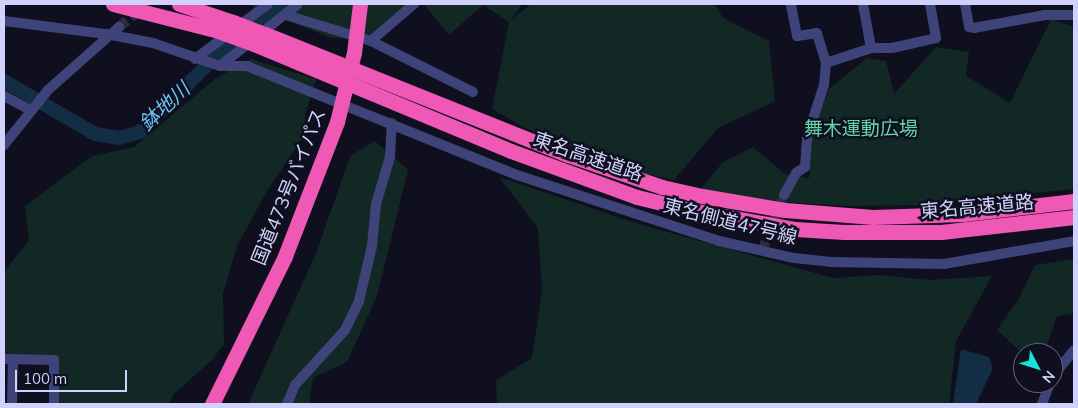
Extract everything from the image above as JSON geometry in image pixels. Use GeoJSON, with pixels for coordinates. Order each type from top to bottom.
{"type":"FeatureCollection","features":[{"type":"Feature","properties":{"kind":"highway","name":"東名高速道路"},"geometry":{"type":"LineString","coordinates":[[112,4],[218,32],[260,39],[568,155],[654,184],[702,196],[785,210],[873,217],[963,214],[1074,201]]}},
{"type":"Feature","properties":{"kind":"highway","name":"東名高速道路"},"geometry":{"type":"LineString","coordinates":[[179,4],[233,22],[260,39],[511,151],[637,197],[690,210],[795,229],[882,233],[972,230],[1074,218]]}},
{"type":"Feature","properties":{"kind":"highway","name":"国道473号バイパス"},"geometry":{"type":"LineString","coordinates":[[332,121],[350,4]]}},
{"type":"Feature","properties":{"kind":"highway","name":"国道473号バイパス"},"geometry":{"type":"LineString","coordinates":[[212,404],[224,376],[285,256],[354,53],[360,4]]}},
{"type":"Feature","properties":{"kind":"street"},"geometry":{"type":"LineString","coordinates":[[220,66],[298,4]]}},
{"type":"Feature","properties":{"kind":"street"},"geometry":{"type":"LineString","coordinates":[[371,41],[414,4]]}},
{"type":"Feature","properties":{"kind":"street"},"geometry":{"type":"LineString","coordinates":[[784,195],[796,173],[805,166],[807,137],[824,85],[826,63],[817,33],[797,36],[791,4]]}},
{"type":"Feature","properties":{"kind":"street"},"geometry":{"type":"LineString","coordinates":[[863,4],[872,48]]}},
{"type":"Feature","properties":{"kind":"street"},"geometry":{"type":"LineString","coordinates":[[826,63],[872,48],[892,48],[936,38],[930,4]]}},
{"type":"Feature","properties":{"kind":"street"},"geometry":{"type":"LineString","coordinates":[[965,4],[969,27],[974,28],[1045,15],[1074,15]]}},
{"type":"Feature","properties":{"kind":"street"},"geometry":{"type":"LineString","coordinates":[[195,59],[261,6]]}},
{"type":"Feature","properties":{"kind":"street"},"geometry":{"type":"LineString","coordinates":[[286,15],[371,41],[473,92]]}},
{"type":"Feature","properties":{"kind":"street","name":"東名側道47号線"},"geometry":{"type":"LineString","coordinates":[[4,21],[110,35],[153,43],[220,66],[247,66],[392,123],[514,174],[719,241],[794,258],[831,262],[944,264],[1074,241]]}},
{"type":"Feature","properties":{"kind":"street"},"geometry":{"type":"LineString","coordinates":[[4,146],[31,108],[48,90],[119,27]]}},
{"type":"Feature","properties":{"kind":"street"},"geometry":{"type":"LineString","coordinates":[[4,96],[31,108]]}},
{"type":"Feature","properties":{"kind":"street"},"geometry":{"type":"LineString","coordinates":[[287,404],[295,385],[345,330],[359,301],[372,246],[376,204],[390,156],[392,123]]}},
{"type":"Feature","properties":{"kind":"street"},"geometry":{"type":"LineString","coordinates":[[1063,364],[1074,350]]}},
{"type":"Feature","properties":{"kind":"street"},"geometry":{"type":"LineString","coordinates":[[12,404],[8,359],[54,360],[54,404]]}},
{"type":"Feature","properties":{"kind":"green space"},"geometry":{"type":"Polygon","coordinates":[[[247,4],[420,4],[378,39],[331,38],[247,4]]]}},
{"type":"Feature","properties":{"kind":"green space"},"geometry":{"type":"Polygon","coordinates":[[[424,4],[522,4],[511,20],[531,4],[715,4],[723,18],[769,41],[775,101],[718,128],[674,180],[624,169],[525,128],[492,109],[509,22],[483,5],[449,35],[424,4]]]}},
{"type":"Feature","properties":{"kind":"green space","name":"舞木運動広場"},"geometry":{"type":"Polygon","coordinates":[[[1051,19],[1074,27],[1074,189],[920,205],[848,206],[756,200],[699,191],[722,163],[753,147],[785,174],[809,178],[812,132],[829,89],[867,58],[886,61],[894,94],[936,47],[969,52],[966,76],[1010,103],[1051,19]]]}},
{"type":"Feature","properties":{"kind":"green space"},"geometry":{"type":"Polygon","coordinates":[[[251,59],[316,79],[305,115],[306,133],[267,191],[237,246],[223,293],[224,344],[212,360],[173,395],[170,404],[57,404],[57,358],[4,356],[4,272],[29,240],[25,206],[92,156],[134,147],[215,79],[251,59]]]}},
{"type":"Feature","properties":{"kind":"green space"},"geometry":{"type":"Polygon","coordinates":[[[375,141],[408,170],[377,296],[347,362],[313,378],[309,404],[248,404],[317,251],[350,156],[375,141]]]}},
{"type":"Feature","properties":{"kind":"green space"},"geometry":{"type":"Polygon","coordinates":[[[499,177],[632,222],[833,278],[879,275],[929,280],[992,276],[956,341],[949,404],[497,404],[496,380],[532,358],[542,290],[538,228],[499,177]]]}},
{"type":"Feature","properties":{"kind":"green space"},"geometry":{"type":"Polygon","coordinates":[[[1074,259],[1074,314],[1057,316],[1048,343],[1013,343],[1013,345],[997,330],[1018,300],[1035,265],[1074,259]]]}},
{"type":"Feature","properties":{"kind":"water"},"geometry":{"type":"Polygon","coordinates":[[[961,349],[989,357],[993,368],[976,404],[953,404],[961,349]]]}},
{"type":"Feature","properties":{"kind":"waterway","name":"鉢地川"},"geometry":{"type":"LineString","coordinates":[[4,81],[95,134],[119,138],[140,132],[220,52],[247,36],[280,4]]}},
{"type":"Feature","properties":{"kind":"tunnel"},"geometry":{"type":"LineString","coordinates":[[119,27],[147,4]]}},
{"type":"Feature","properties":{"kind":"tunnel"},"geometry":{"type":"LineString","coordinates":[[762,251],[784,195]]}}]}
